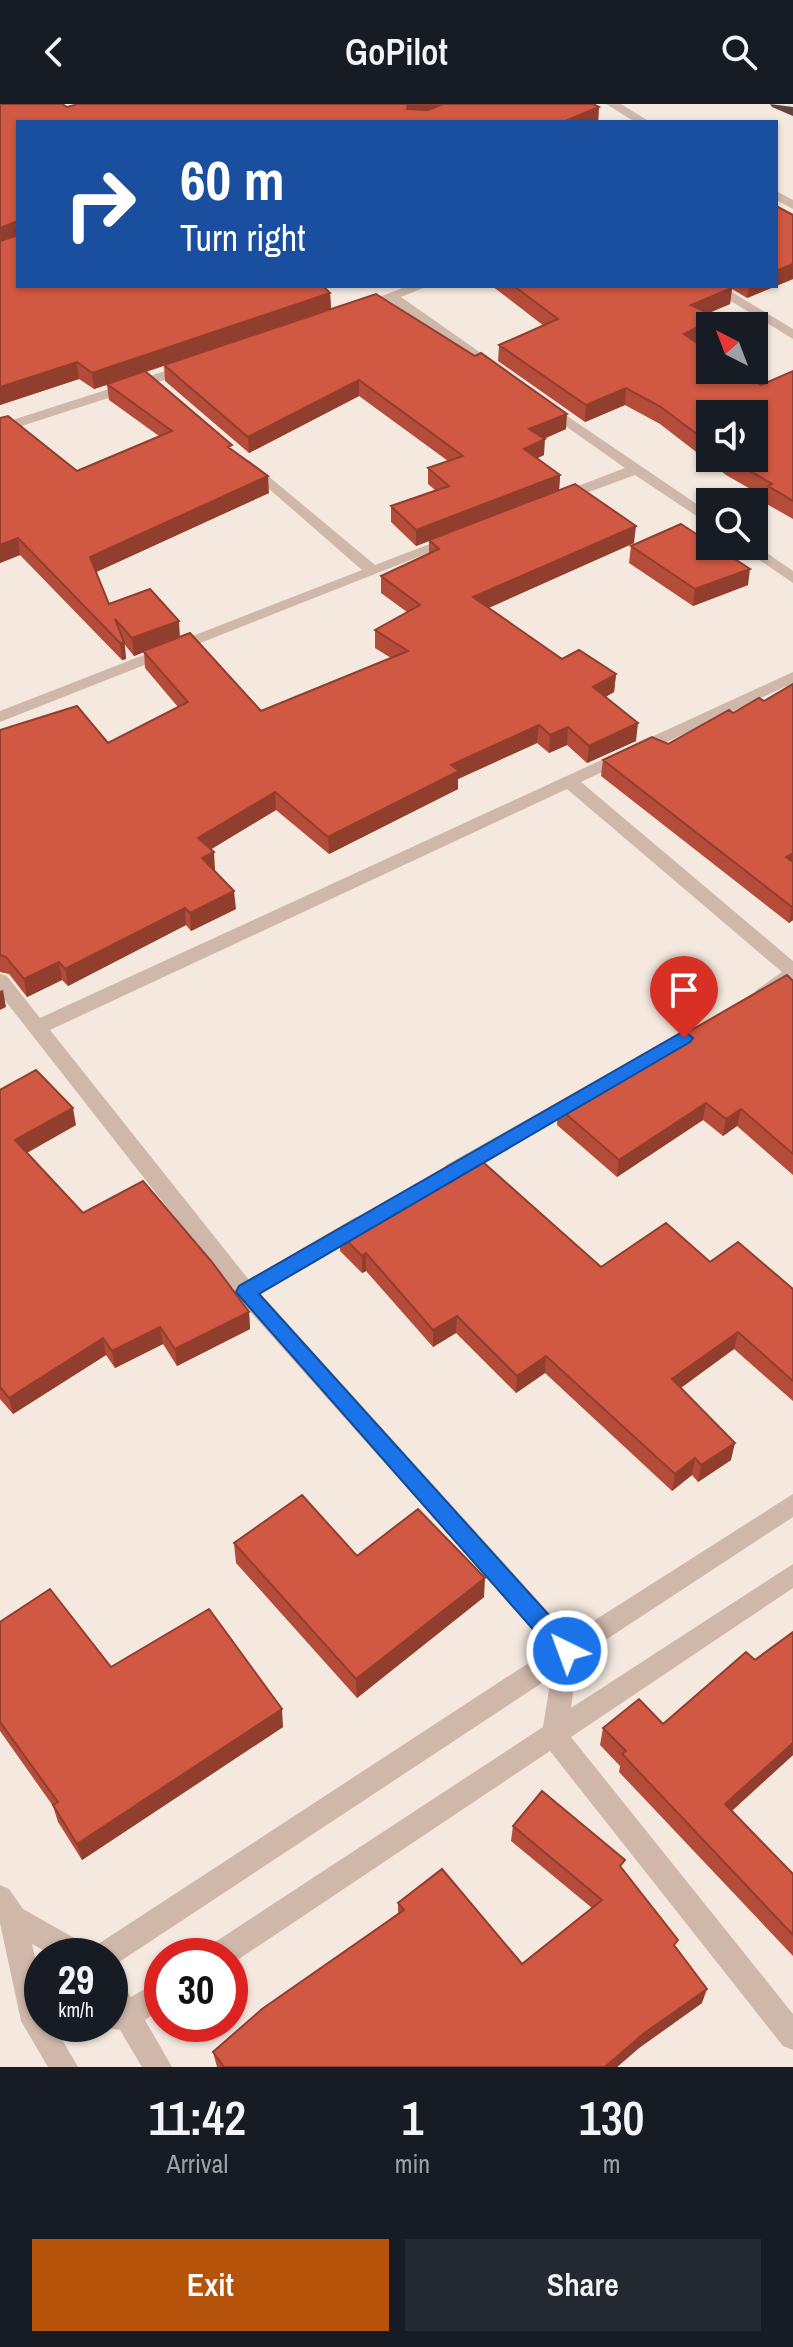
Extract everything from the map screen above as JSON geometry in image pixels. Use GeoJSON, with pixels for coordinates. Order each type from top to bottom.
{"type":"FeatureCollection","features":[{"type":"Feature","properties":{"kind":"highway"},"geometry":{"type":"LineString","coordinates":[[777,104],[793,112]]}},
{"type":"Feature","properties":{"kind":"street"},"geometry":{"type":"LineString","coordinates":[[612,104],[640,120]]}},
{"type":"Feature","properties":{"kind":"street"},"geometry":{"type":"LineString","coordinates":[[346,312],[415,288]]}},
{"type":"Feature","properties":{"kind":"street"},"geometry":{"type":"LineString","coordinates":[[716,288],[793,335]]}},
{"type":"Feature","properties":{"kind":"street"},"geometry":{"type":"LineString","coordinates":[[391,296],[507,378]]}},
{"type":"Feature","properties":{"kind":"street"},"geometry":{"type":"LineString","coordinates":[[0,429],[157,386],[211,359]]}},
{"type":"Feature","properties":{"kind":"street"},"geometry":{"type":"LineString","coordinates":[[533,396],[696,510]]}},
{"type":"Feature","properties":{"kind":"street"},"geometry":{"type":"LineString","coordinates":[[233,451],[373,571]]}},
{"type":"Feature","properties":{"kind":"street"},"geometry":{"type":"LineString","coordinates":[[534,508],[636,469]]}},
{"type":"Feature","properties":{"kind":"street"},"geometry":{"type":"LineString","coordinates":[[0,717],[475,531]]}},
{"type":"Feature","properties":{"kind":"street"},"geometry":{"type":"LineString","coordinates":[[767,560],[793,578]]}},
{"type":"Feature","properties":{"kind":"street"},"geometry":{"type":"LineString","coordinates":[[37,1028],[793,677]]}},
{"type":"Feature","properties":{"kind":"street"},"geometry":{"type":"LineString","coordinates":[[568,781],[793,973],[752,998]]}},
{"type":"Feature","properties":{"kind":"street"},"geometry":{"type":"LineString","coordinates":[[0,981],[246,1292],[567,1651]]}},
{"type":"Feature","properties":{"kind":"street"},"geometry":{"type":"LineString","coordinates":[[437,1181],[601,1085]]}},
{"type":"Feature","properties":{"kind":"street"},"geometry":{"type":"LineString","coordinates":[[246,1292],[383,1212]]}},
{"type":"Feature","properties":{"kind":"street"},"geometry":{"type":"LineString","coordinates":[[128,1940],[793,1504]]}},
{"type":"Feature","properties":{"kind":"street"},"geometry":{"type":"LineString","coordinates":[[246,1938],[793,1575]]}},
{"type":"Feature","properties":{"kind":"street"},"geometry":{"type":"LineString","coordinates":[[567,1651],[554,1736],[793,2036]]}},
{"type":"Feature","properties":{"kind":"street"},"geometry":{"type":"LineString","coordinates":[[6,1908],[54,1938]]}},
{"type":"Feature","properties":{"kind":"street"},"geometry":{"type":"LineString","coordinates":[[6,1908],[24,1966]]}},
{"type":"Feature","properties":{"kind":"street"},"geometry":{"type":"LineString","coordinates":[[128,2030],[158,2067]]}},
{"type":"Feature","properties":{"kind":"street"},"geometry":{"type":"LineString","coordinates":[[52,2042],[64,2067]]}},
{"type":"Feature","properties":{"kind":"building"},"geometry":{"type":"Polygon","coordinates":[[[0,104],[62,104],[67,107],[78,104],[408,104],[407,109],[428,110],[443,104],[593,104],[599,107],[568,120],[16,120],[16,223],[0,228],[0,104]]]}},
{"type":"Feature","properties":{"kind":"building"},"geometry":{"type":"Polygon","coordinates":[[[778,207],[793,215],[793,264],[778,270],[778,207]]]}},
{"type":"Feature","properties":{"kind":"building"},"geometry":{"type":"Polygon","coordinates":[[[16,236],[16,288],[325,288],[330,293],[92,373],[77,362],[0,387],[0,241],[16,236]]]}},
{"type":"Feature","properties":{"kind":"building"},"geometry":{"type":"Polygon","coordinates":[[[517,288],[732,288],[691,305],[706,312],[696,312],[696,328],[684,334],[696,342],[696,384],[761,385],[793,371],[793,501],[752,472],[768,472],[768,400],[696,400],[696,433],[661,407],[626,388],[586,405],[499,345],[558,319],[517,288]]]}},
{"type":"Feature","properties":{"kind":"building"},"geometry":{"type":"Polygon","coordinates":[[[376,294],[475,356],[481,353],[567,414],[529,429],[545,439],[524,449],[560,475],[416,530],[391,506],[449,486],[428,468],[463,456],[359,380],[248,437],[164,365],[376,294]]]}},
{"type":"Feature","properties":{"kind":"building"},"geometry":{"type":"Polygon","coordinates":[[[145,371],[232,445],[228,447],[268,476],[90,557],[109,604],[150,589],[179,621],[132,638],[115,619],[124,642],[120,643],[18,538],[0,545],[0,418],[8,416],[77,471],[172,431],[107,384],[145,371]]]}},
{"type":"Feature","properties":{"kind":"building"},"geometry":{"type":"Polygon","coordinates":[[[575,484],[636,526],[473,597],[562,659],[579,650],[616,674],[593,687],[638,723],[589,746],[568,727],[550,735],[539,725],[451,765],[459,771],[328,837],[275,792],[198,838],[214,852],[202,858],[234,891],[190,913],[185,908],[65,969],[59,962],[24,979],[6,957],[0,955],[0,730],[77,706],[108,743],[188,702],[143,651],[190,633],[261,711],[408,651],[375,630],[420,605],[381,576],[439,549],[429,540],[575,484]]]}},
{"type":"Feature","properties":{"kind":"building"},"geometry":{"type":"Polygon","coordinates":[[[681,524],[696,534],[696,560],[736,560],[750,569],[695,589],[631,546],[681,524]]]}},
{"type":"Feature","properties":{"kind":"building"},"geometry":{"type":"Polygon","coordinates":[[[793,684],[793,853],[786,857],[793,862],[792,907],[603,760],[652,737],[668,744],[729,710],[733,713],[759,698],[764,701],[793,684]]]}},
{"type":"Feature","properties":{"kind":"building"},"geometry":{"type":"Polygon","coordinates":[[[787,975],[793,981],[793,1154],[741,1109],[726,1119],[706,1103],[619,1160],[558,1107],[787,975]]]}},
{"type":"Feature","properties":{"kind":"building"},"geometry":{"type":"Polygon","coordinates":[[[36,1070],[73,1108],[15,1140],[83,1213],[143,1181],[212,1262],[249,1312],[175,1349],[160,1327],[112,1351],[103,1338],[9,1398],[0,1387],[0,1090],[36,1070]]]}},
{"type":"Feature","properties":{"kind":"building"},"geometry":{"type":"Polygon","coordinates":[[[475,1155],[601,1267],[666,1223],[710,1262],[738,1242],[793,1289],[793,1381],[738,1332],[672,1379],[735,1443],[701,1465],[695,1458],[675,1474],[546,1356],[517,1376],[457,1316],[433,1330],[366,1253],[362,1256],[340,1234],[475,1155]]]}},
{"type":"Feature","properties":{"kind":"building"},"geometry":{"type":"Polygon","coordinates":[[[302,1495],[357,1556],[418,1509],[485,1578],[356,1679],[234,1543],[302,1495]]]}},
{"type":"Feature","properties":{"kind":"building"},"geometry":{"type":"Polygon","coordinates":[[[50,1589],[111,1667],[209,1609],[282,1709],[77,1844],[53,1805],[58,1802],[0,1722],[0,1622],[50,1589]]]}},
{"type":"Feature","properties":{"kind":"building"},"geometry":{"type":"Polygon","coordinates":[[[793,1632],[793,1743],[725,1804],[793,1874],[793,1935],[622,1754],[626,1751],[603,1728],[639,1699],[663,1724],[746,1652],[755,1660],[793,1632]]]}},
{"type":"Feature","properties":{"kind":"building"},"geometry":{"type":"Polygon","coordinates":[[[542,1791],[625,1860],[620,1866],[678,1940],[674,1945],[707,1989],[643,2034],[605,2067],[224,2067],[213,2052],[224,2042],[248,2042],[248,2021],[404,1910],[398,1903],[442,1869],[522,1964],[602,1900],[513,1826],[542,1791]]]}},
{"type":"Feature","properties":{"kind":"route"},"geometry":{"type":"LineString","coordinates":[[567,1651],[246,1292],[684,1038]]}}]}
